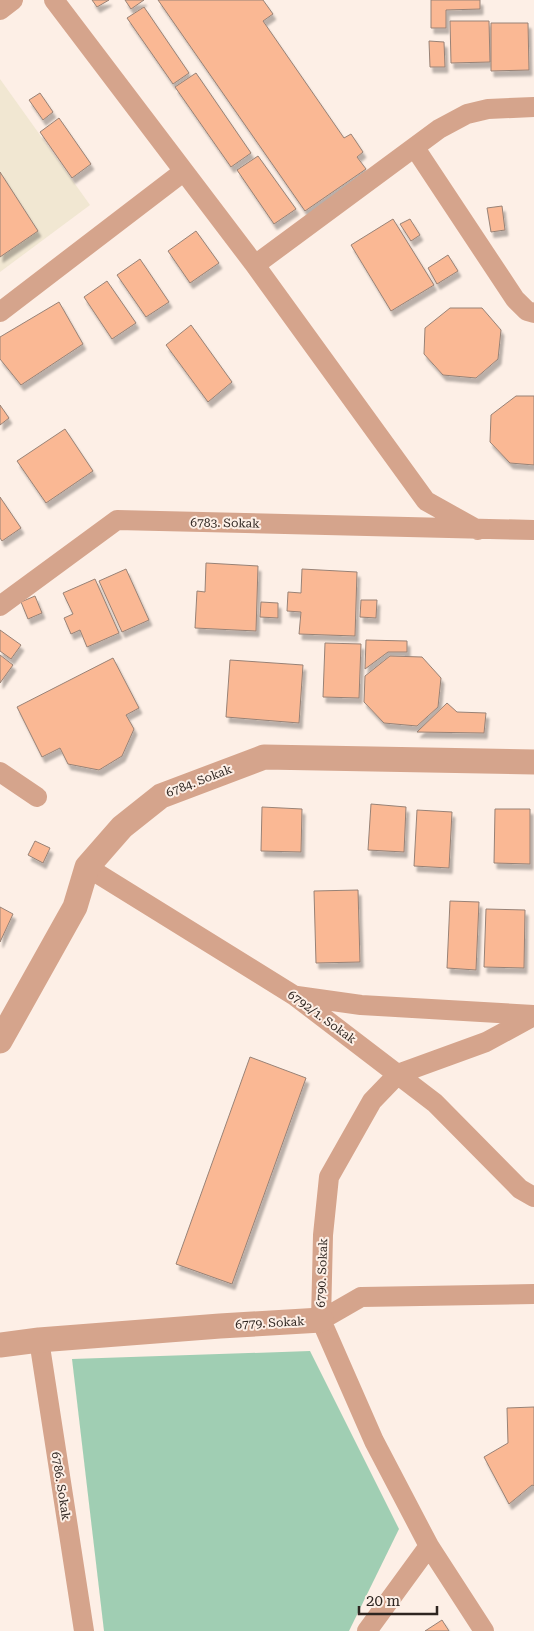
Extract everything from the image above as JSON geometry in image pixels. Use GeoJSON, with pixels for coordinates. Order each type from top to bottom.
{"type":"FeatureCollection","features":[{"type":"Feature","properties":{"kind":"street"},"geometry":{"type":"LineString","coordinates":[[0,10],[13,0]]}},
{"type":"Feature","properties":{"kind":"street"},"geometry":{"type":"LineString","coordinates":[[54,0],[255,265],[426,501],[478,530]]}},
{"type":"Feature","properties":{"kind":"street"},"geometry":{"type":"LineString","coordinates":[[255,265],[439,129],[467,114],[488,109],[534,107]]}},
{"type":"Feature","properties":{"kind":"street"},"geometry":{"type":"LineString","coordinates":[[415,148],[515,299],[527,311],[534,313]]}},
{"type":"Feature","properties":{"kind":"street"},"geometry":{"type":"LineString","coordinates":[[0,312],[183,172]]}},
{"type":"Feature","properties":{"kind":"street","name":"6783. Sokak"},"geometry":{"type":"LineString","coordinates":[[0,606],[117,520],[534,530]]}},
{"type":"Feature","properties":{"kind":"street","name":"6784. Sokak"},"geometry":{"type":"LineString","coordinates":[[0,1041],[75,907],[87,867],[122,827],[161,796],[264,757],[534,762]]}},
{"type":"Feature","properties":{"kind":"street"},"geometry":{"type":"LineString","coordinates":[[0,772],[37,797]]}},
{"type":"Feature","properties":{"kind":"street","name":"6792/1. Sokak"},"geometry":{"type":"LineString","coordinates":[[87,867],[295,996],[435,1103],[520,1189],[534,1197]]}},
{"type":"Feature","properties":{"kind":"street","name":"6790. Sokak"},"geometry":{"type":"LineString","coordinates":[[295,996],[361,1005],[534,1015]]}},
{"type":"Feature","properties":{"kind":"street","name":"6790. Sokak"},"geometry":{"type":"LineString","coordinates":[[484,1631],[429,1546],[374,1441],[321,1320],[323,1235],[330,1177],[372,1102],[398,1074],[486,1042],[534,1015]]}},
{"type":"Feature","properties":{"kind":"street","name":"6779. Sokak"},"geometry":{"type":"LineString","coordinates":[[0,1345],[39,1340],[321,1320],[361,1297],[534,1294]]}},
{"type":"Feature","properties":{"kind":"street","name":"6786. Sokak"},"geometry":{"type":"LineString","coordinates":[[39,1340],[84,1631]]}},
{"type":"Feature","properties":{"kind":"street"},"geometry":{"type":"LineString","coordinates":[[368,1631],[429,1546]]}},
{"type":"Feature","properties":{"kind":"shaded area"},"geometry":{"type":"Polygon","coordinates":[[[0,79],[90,205],[0,272],[0,79]]]}},
{"type":"Feature","properties":{"kind":"green space"},"geometry":{"type":"Polygon","coordinates":[[[310,1351],[399,1529],[349,1631],[104,1631],[72,1359],[310,1351]]]}},
{"type":"Feature","properties":{"kind":"building"},"geometry":{"type":"Polygon","coordinates":[[[92,0],[109,0],[97,7],[92,0]]]}},
{"type":"Feature","properties":{"kind":"building"},"geometry":{"type":"Polygon","coordinates":[[[125,0],[144,0],[131,9],[125,0]]]}},
{"type":"Feature","properties":{"kind":"building"},"geometry":{"type":"Polygon","coordinates":[[[158,0],[263,0],[273,14],[263,21],[344,138],[351,134],[363,152],[357,157],[366,169],[305,211],[158,0]]]}},
{"type":"Feature","properties":{"kind":"building"},"geometry":{"type":"Polygon","coordinates":[[[431,0],[480,0],[480,9],[446,10],[446,28],[431,28],[431,0]]]}},
{"type":"Feature","properties":{"kind":"building"},"geometry":{"type":"Polygon","coordinates":[[[144,7],[189,73],[173,84],[127,18],[144,7]]]}},
{"type":"Feature","properties":{"kind":"building"},"geometry":{"type":"Polygon","coordinates":[[[450,21],[489,21],[490,62],[451,63],[450,21]]]}},
{"type":"Feature","properties":{"kind":"building"},"geometry":{"type":"Polygon","coordinates":[[[491,23],[528,23],[529,70],[491,71],[491,23]]]}},
{"type":"Feature","properties":{"kind":"building"},"geometry":{"type":"Polygon","coordinates":[[[429,41],[444,42],[445,67],[430,67],[429,41]]]}},
{"type":"Feature","properties":{"kind":"building"},"geometry":{"type":"Polygon","coordinates":[[[196,73],[251,153],[231,167],[175,87],[196,73]]]}},
{"type":"Feature","properties":{"kind":"building"},"geometry":{"type":"Polygon","coordinates":[[[40,93],[53,112],[43,120],[29,100],[40,93]]]}},
{"type":"Feature","properties":{"kind":"building"},"geometry":{"type":"Polygon","coordinates":[[[59,118],[91,164],[72,178],[40,132],[59,118]]]}},
{"type":"Feature","properties":{"kind":"building"},"geometry":{"type":"Polygon","coordinates":[[[258,156],[296,209],[274,224],[237,170],[258,156]]]}},
{"type":"Feature","properties":{"kind":"building"},"geometry":{"type":"Polygon","coordinates":[[[0,172],[38,231],[0,257],[0,172]]]}},
{"type":"Feature","properties":{"kind":"building"},"geometry":{"type":"Polygon","coordinates":[[[502,206],[505,230],[491,232],[487,208],[502,206]]]}},
{"type":"Feature","properties":{"kind":"building"},"geometry":{"type":"Polygon","coordinates":[[[393,219],[434,285],[391,311],[351,245],[393,219]]]}},
{"type":"Feature","properties":{"kind":"building"},"geometry":{"type":"Polygon","coordinates":[[[410,219],[420,235],[411,241],[400,224],[410,219]]]}},
{"type":"Feature","properties":{"kind":"building"},"geometry":{"type":"Polygon","coordinates":[[[196,231],[219,263],[190,283],[168,251],[196,231]]]}},
{"type":"Feature","properties":{"kind":"building"},"geometry":{"type":"Polygon","coordinates":[[[448,255],[458,271],[437,284],[428,268],[448,255]]]}},
{"type":"Feature","properties":{"kind":"building"},"geometry":{"type":"Polygon","coordinates":[[[140,259],[169,302],[146,317],[117,275],[140,259]]]}},
{"type":"Feature","properties":{"kind":"building"},"geometry":{"type":"Polygon","coordinates":[[[107,281],[136,323],[112,339],[84,297],[107,281]]]}},
{"type":"Feature","properties":{"kind":"building"},"geometry":{"type":"Polygon","coordinates":[[[59,302],[83,344],[21,385],[0,359],[0,337],[59,302]]]}},
{"type":"Feature","properties":{"kind":"building"},"geometry":{"type":"Polygon","coordinates":[[[450,308],[482,308],[501,330],[498,359],[476,378],[443,375],[424,354],[425,328],[450,308]]]}},
{"type":"Feature","properties":{"kind":"building"},"geometry":{"type":"Polygon","coordinates":[[[191,325],[232,382],[208,402],[166,345],[191,325]]]}},
{"type":"Feature","properties":{"kind":"building"},"geometry":{"type":"Polygon","coordinates":[[[516,396],[534,396],[534,465],[510,463],[490,442],[491,415],[516,396]]]}},
{"type":"Feature","properties":{"kind":"building"},"geometry":{"type":"Polygon","coordinates":[[[0,405],[9,418],[0,425],[0,405]]]}},
{"type":"Feature","properties":{"kind":"building"},"geometry":{"type":"Polygon","coordinates":[[[65,429],[93,471],[46,503],[17,461],[65,429]]]}},
{"type":"Feature","properties":{"kind":"building"},"geometry":{"type":"Polygon","coordinates":[[[0,497],[21,528],[2,541],[0,538],[0,497]]]}},
{"type":"Feature","properties":{"kind":"building"},"geometry":{"type":"Polygon","coordinates":[[[206,563],[258,566],[256,631],[195,628],[197,591],[205,592],[206,563]]]}},
{"type":"Feature","properties":{"kind":"building"},"geometry":{"type":"Polygon","coordinates":[[[126,569],[149,620],[122,632],[99,581],[126,569]]]}},
{"type":"Feature","properties":{"kind":"building"},"geometry":{"type":"Polygon","coordinates":[[[302,569],[357,572],[355,636],[299,634],[301,612],[287,611],[288,592],[301,593],[302,569]]]}},
{"type":"Feature","properties":{"kind":"building"},"geometry":{"type":"Polygon","coordinates":[[[95,579],[119,633],[87,647],[80,630],[71,634],[64,618],[73,614],[63,593],[95,579]]]}},
{"type":"Feature","properties":{"kind":"building"},"geometry":{"type":"Polygon","coordinates":[[[35,596],[42,613],[28,619],[21,602],[35,596]]]}},
{"type":"Feature","properties":{"kind":"building"},"geometry":{"type":"Polygon","coordinates":[[[361,600],[377,600],[376,618],[360,617],[361,600]]]}},
{"type":"Feature","properties":{"kind":"building"},"geometry":{"type":"Polygon","coordinates":[[[261,602],[278,603],[278,618],[260,617],[261,602]]]}},
{"type":"Feature","properties":{"kind":"building"},"geometry":{"type":"Polygon","coordinates":[[[0,630],[21,645],[11,659],[0,651],[0,630]]]}},
{"type":"Feature","properties":{"kind":"building"},"geometry":{"type":"Polygon","coordinates":[[[366,640],[407,641],[407,652],[388,652],[365,669],[366,640]]]}},
{"type":"Feature","properties":{"kind":"building"},"geometry":{"type":"Polygon","coordinates":[[[325,643],[361,644],[359,698],[323,697],[325,643]]]}},
{"type":"Feature","properties":{"kind":"building"},"geometry":{"type":"Polygon","coordinates":[[[0,655],[13,665],[0,683],[0,655]]]}},
{"type":"Feature","properties":{"kind":"building"},"geometry":{"type":"Polygon","coordinates":[[[390,656],[422,657],[441,678],[438,707],[417,726],[384,723],[364,702],[365,676],[390,656]]]}},
{"type":"Feature","properties":{"kind":"building"},"geometry":{"type":"Polygon","coordinates":[[[113,658],[139,708],[126,715],[134,729],[122,756],[99,770],[68,764],[60,748],[42,757],[17,707],[113,658]]]}},
{"type":"Feature","properties":{"kind":"building"},"geometry":{"type":"Polygon","coordinates":[[[230,660],[303,665],[299,723],[226,717],[230,660]]]}},
{"type":"Feature","properties":{"kind":"building"},"geometry":{"type":"Polygon","coordinates":[[[447,703],[457,712],[486,713],[484,733],[417,732],[447,703]]]}},
{"type":"Feature","properties":{"kind":"building"},"geometry":{"type":"Polygon","coordinates":[[[371,804],[406,807],[404,852],[368,850],[371,804]]]}},
{"type":"Feature","properties":{"kind":"building"},"geometry":{"type":"Polygon","coordinates":[[[262,807],[302,809],[301,852],[261,851],[262,807]]]}},
{"type":"Feature","properties":{"kind":"building"},"geometry":{"type":"Polygon","coordinates":[[[495,809],[530,809],[530,864],[494,863],[495,809]]]}},
{"type":"Feature","properties":{"kind":"building"},"geometry":{"type":"Polygon","coordinates":[[[417,810],[452,812],[449,868],[414,866],[417,810]]]}},
{"type":"Feature","properties":{"kind":"building"},"geometry":{"type":"Polygon","coordinates":[[[35,841],[50,848],[43,863],[28,855],[35,841]]]}},
{"type":"Feature","properties":{"kind":"building"},"geometry":{"type":"Polygon","coordinates":[[[358,890],[360,962],[316,963],[314,891],[358,890]]]}},
{"type":"Feature","properties":{"kind":"building"},"geometry":{"type":"Polygon","coordinates":[[[450,901],[479,902],[476,970],[447,968],[450,901]]]}},
{"type":"Feature","properties":{"kind":"building"},"geometry":{"type":"Polygon","coordinates":[[[0,907],[13,914],[0,942],[0,907]]]}},
{"type":"Feature","properties":{"kind":"building"},"geometry":{"type":"Polygon","coordinates":[[[486,909],[525,910],[524,968],[484,967],[486,909]]]}},
{"type":"Feature","properties":{"kind":"building"},"geometry":{"type":"Polygon","coordinates":[[[250,1057],[306,1078],[232,1284],[176,1264],[250,1057]]]}},
{"type":"Feature","properties":{"kind":"building"},"geometry":{"type":"Polygon","coordinates":[[[534,1407],[534,1486],[532,1485],[509,1504],[484,1457],[508,1443],[507,1408],[534,1407]]]}},
{"type":"Feature","properties":{"kind":"building"},"geometry":{"type":"Polygon","coordinates":[[[442,1620],[449,1631],[425,1631],[442,1620]]]}}]}
